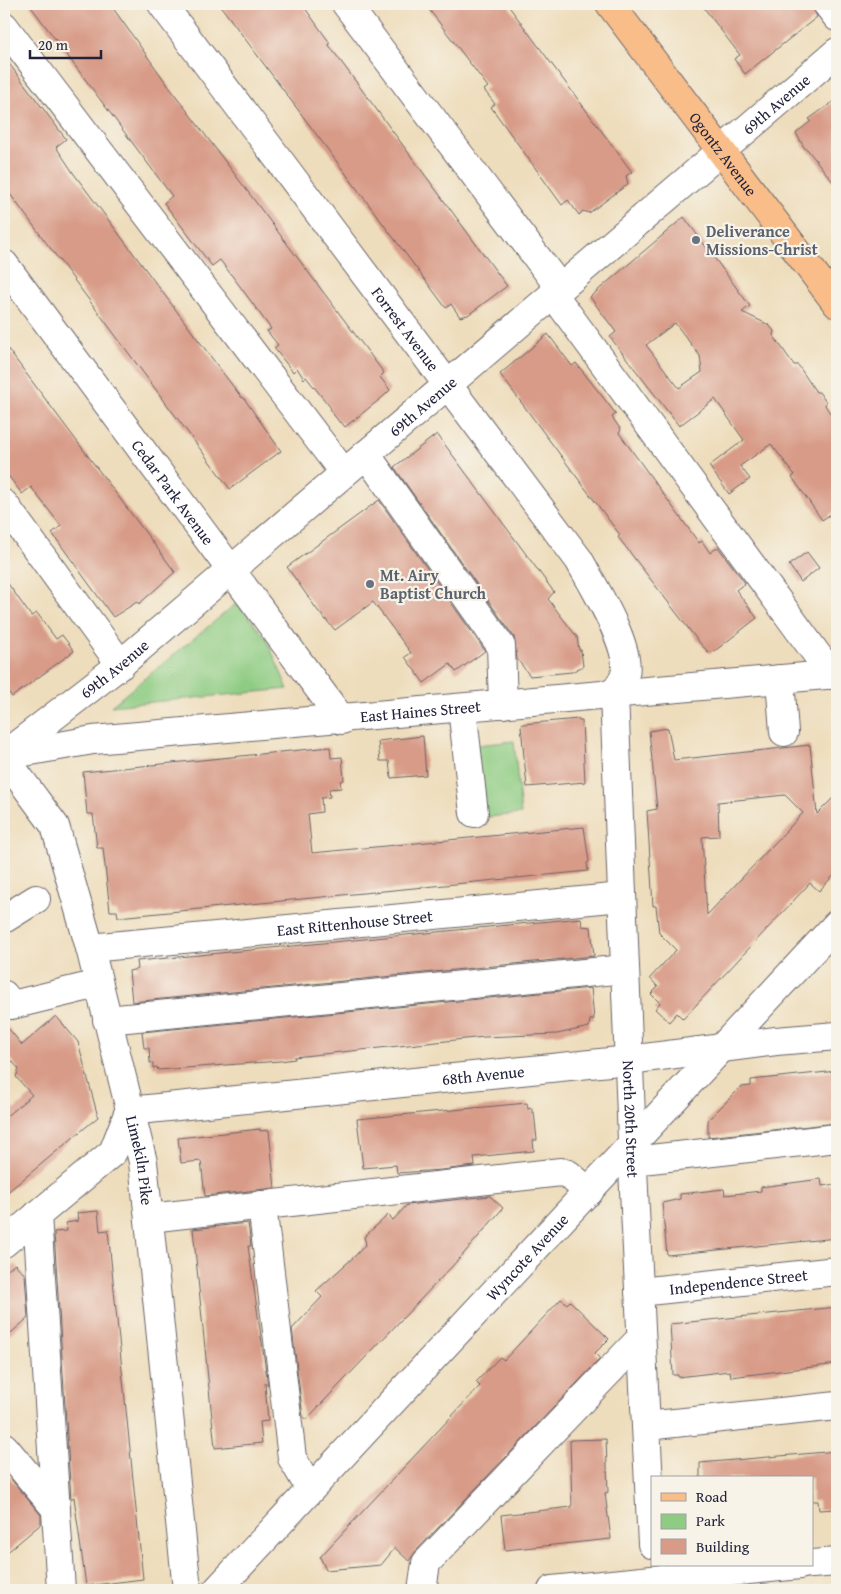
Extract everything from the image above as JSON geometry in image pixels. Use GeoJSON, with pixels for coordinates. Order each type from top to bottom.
{"type":"FeatureCollection","features":[{"type":"Feature","properties":{"kind":"main road","name":"Ogontz Avenue"},"geometry":{"type":"LineString","coordinates":[[610,4],[837,304]]}},
{"type":"Feature","properties":{"kind":"street","name":"Forrest Avenue"},"geometry":{"type":"LineString","coordinates":[[162,4],[579,560],[604,603],[623,650],[626,673],[614,694]]}},
{"type":"Feature","properties":{"kind":"street"},"geometry":{"type":"LineString","coordinates":[[346,4],[557,291],[834,674]]}},
{"type":"Feature","properties":{"kind":"street"},"geometry":{"type":"LineString","coordinates":[[828,4],[837,17]]}},
{"type":"Feature","properties":{"kind":"street"},"geometry":{"type":"LineString","coordinates":[[4,26],[344,473]]}},
{"type":"Feature","properties":{"kind":"street","name":"69th Avenue"},"geometry":{"type":"LineString","coordinates":[[4,756],[121,665],[837,52]]}},
{"type":"Feature","properties":{"kind":"street","name":"Cedar Park Avenue"},"geometry":{"type":"LineString","coordinates":[[4,264],[342,720]]}},
{"type":"Feature","properties":{"kind":"street"},"geometry":{"type":"LineString","coordinates":[[366,454],[501,646],[503,704]]}},
{"type":"Feature","properties":{"kind":"street"},"geometry":{"type":"LineString","coordinates":[[4,504],[121,665]]}},
{"type":"Feature","properties":{"kind":"street","name":"East Haines Street"},"geometry":{"type":"LineString","coordinates":[[4,756],[93,740],[342,720],[834,674]]}},
{"type":"Feature","properties":{"kind":"street"},"geometry":{"type":"LineString","coordinates":[[780,679],[784,732]]}},
{"type":"Feature","properties":{"kind":"street","name":"North 20th Street"},"geometry":{"type":"LineString","coordinates":[[614,694],[641,1338],[651,1524]]}},
{"type":"Feature","properties":{"kind":"street"},"geometry":{"type":"LineString","coordinates":[[462,708],[474,813]]}},
{"type":"Feature","properties":{"kind":"street","name":"Limekiln Pike"},"geometry":{"type":"LineString","coordinates":[[4,756],[55,826],[90,948],[143,1162],[187,1590]]}},
{"type":"Feature","properties":{"kind":"street","name":"East Rittenhouse Street"},"geometry":{"type":"LineString","coordinates":[[90,948],[622,897]]}},
{"type":"Feature","properties":{"kind":"street"},"geometry":{"type":"LineString","coordinates":[[4,919],[36,899]]}},
{"type":"Feature","properties":{"kind":"street","name":"Wyncote Avenue"},"geometry":{"type":"LineString","coordinates":[[217,1590],[589,1192],[633,1154],[722,1048],[837,924]]}},
{"type":"Feature","properties":{"kind":"street"},"geometry":{"type":"LineString","coordinates":[[107,1020],[625,969]]}},
{"type":"Feature","properties":{"kind":"street"},"geometry":{"type":"LineString","coordinates":[[4,995],[12,1005],[98,984]]}},
{"type":"Feature","properties":{"kind":"street","name":"68th Avenue"},"geometry":{"type":"LineString","coordinates":[[129,1111],[629,1060],[837,1036]]}},
{"type":"Feature","properties":{"kind":"street"},"geometry":{"type":"LineString","coordinates":[[4,1243],[112,1152],[129,1111]]}},
{"type":"Feature","properties":{"kind":"street"},"geometry":{"type":"LineString","coordinates":[[633,1154],[837,1138]]}},
{"type":"Feature","properties":{"kind":"street"},"geometry":{"type":"LineString","coordinates":[[148,1218],[560,1172],[568,1174],[589,1192]]}},
{"type":"Feature","properties":{"kind":"street"},"geometry":{"type":"LineString","coordinates":[[262,1205],[292,1458],[310,1489]]}},
{"type":"Feature","properties":{"kind":"street"},"geometry":{"type":"LineString","coordinates":[[37,1215],[61,1590]]}},
{"type":"Feature","properties":{"kind":"street","name":"Independence Street"},"geometry":{"type":"LineString","coordinates":[[639,1292],[837,1271]]}},
{"type":"Feature","properties":{"kind":"street"},"geometry":{"type":"LineString","coordinates":[[422,1590],[426,1563],[641,1338]]}},
{"type":"Feature","properties":{"kind":"street"},"geometry":{"type":"LineString","coordinates":[[646,1426],[837,1406]]}},
{"type":"Feature","properties":{"kind":"street"},"geometry":{"type":"LineString","coordinates":[[4,1447],[56,1509]]}},
{"type":"Feature","properties":{"kind":"street"},"geometry":{"type":"LineString","coordinates":[[814,1564],[837,1562]]}},
{"type":"Feature","properties":{"kind":"street"},"geometry":{"type":"LineString","coordinates":[[552,1590],[654,1578],[785,1574]]}},
{"type":"Feature","properties":{"kind":"green space"},"geometry":{"type":"Polygon","coordinates":[[[237,603],[266,638],[288,689],[111,706],[237,603]]]}},
{"type":"Feature","properties":{"kind":"green space"},"geometry":{"type":"Polygon","coordinates":[[[514,741],[521,814],[475,818],[468,746],[514,741]]]}},
{"type":"Feature","properties":{"kind":"building"},"geometry":{"type":"Polygon","coordinates":[[[29,4],[110,4],[167,84],[384,373],[380,377],[390,390],[384,396],[345,427],[306,377],[304,379],[297,368],[293,372],[274,348],[278,345],[267,331],[271,329],[220,260],[212,266],[164,203],[172,196],[29,4]]]}},
{"type":"Feature","properties":{"kind":"building"},"geometry":{"type":"Polygon","coordinates":[[[219,4],[302,4],[330,43],[328,44],[507,286],[468,315],[460,317],[451,304],[446,308],[219,4]]]}},
{"type":"Feature","properties":{"kind":"building"},"geometry":{"type":"Polygon","coordinates":[[[425,4],[507,4],[632,172],[626,176],[628,184],[589,213],[583,211],[579,215],[568,200],[562,205],[491,107],[495,104],[484,90],[488,87],[425,4]]]}},
{"type":"Feature","properties":{"kind":"building"},"geometry":{"type":"Polygon","coordinates":[[[701,4],[812,4],[817,17],[745,74],[734,59],[740,55],[701,4]]]}},
{"type":"Feature","properties":{"kind":"building"},"geometry":{"type":"Polygon","coordinates":[[[4,57],[66,139],[56,147],[74,174],[232,385],[243,397],[281,451],[230,489],[4,186],[4,57]]]}},
{"type":"Feature","properties":{"kind":"building"},"geometry":{"type":"Polygon","coordinates":[[[837,99],[837,187],[807,149],[805,149],[796,133],[811,121],[809,119],[837,99]]]}},
{"type":"Feature","properties":{"kind":"building"},"geometry":{"type":"Polygon","coordinates":[[[684,217],[750,306],[742,312],[769,325],[774,331],[773,335],[794,365],[798,365],[816,392],[819,392],[826,402],[825,405],[837,424],[837,510],[822,520],[792,477],[795,475],[771,444],[740,466],[750,479],[729,494],[709,466],[744,440],[715,399],[679,426],[610,337],[616,332],[590,297],[684,217]],[[675,323],[646,345],[679,388],[702,372],[700,356],[675,323]]]}},
{"type":"Feature","properties":{"kind":"building"},"geometry":{"type":"Polygon","coordinates":[[[548,334],[572,366],[576,363],[616,414],[612,417],[621,430],[619,433],[699,543],[702,541],[710,553],[718,547],[745,583],[736,590],[757,618],[716,650],[709,653],[698,641],[618,537],[620,535],[500,374],[548,334]]]}},
{"type":"Feature","properties":{"kind":"building"},"geometry":{"type":"Polygon","coordinates":[[[4,344],[175,572],[139,604],[137,602],[113,617],[52,533],[61,526],[31,487],[22,494],[4,470],[4,344]]]}},
{"type":"Feature","properties":{"kind":"building"},"geometry":{"type":"Polygon","coordinates":[[[437,434],[554,592],[548,599],[577,637],[583,666],[572,672],[530,676],[517,659],[514,637],[394,467],[437,434]]]}},
{"type":"Feature","properties":{"kind":"building","name":"Mt. Airy Baptist Church"},"geometry":{"type":"Polygon","coordinates":[[[379,500],[485,651],[456,672],[450,664],[424,683],[405,657],[411,653],[373,602],[335,630],[318,611],[287,567],[379,500]]]}},
{"type":"Feature","properties":{"kind":"building"},"geometry":{"type":"Polygon","coordinates":[[[807,552],[819,568],[801,582],[789,565],[807,552]]]}},
{"type":"Feature","properties":{"kind":"building"},"geometry":{"type":"Polygon","coordinates":[[[4,578],[31,616],[37,613],[56,639],[62,635],[74,651],[12,697],[4,686],[4,578]]]}},
{"type":"Feature","properties":{"kind":"building"},"geometry":{"type":"Polygon","coordinates":[[[578,719],[582,721],[585,782],[527,787],[521,726],[523,724],[578,719]]]}},
{"type":"Feature","properties":{"kind":"building"},"geometry":{"type":"Polygon","coordinates":[[[668,728],[674,760],[810,745],[817,814],[837,794],[837,872],[819,891],[810,883],[683,1019],[677,1013],[669,1022],[655,1009],[660,1003],[651,994],[658,987],[650,978],[676,950],[659,933],[656,906],[653,906],[647,811],[657,809],[649,731],[668,728]],[[785,795],[718,802],[719,836],[702,837],[707,915],[803,813],[785,795]]]}},
{"type":"Feature","properties":{"kind":"building"},"geometry":{"type":"Polygon","coordinates":[[[423,736],[426,775],[391,778],[389,761],[380,761],[378,741],[423,736]]]}},
{"type":"Feature","properties":{"kind":"building"},"geometry":{"type":"Polygon","coordinates":[[[330,747],[331,758],[342,757],[344,780],[340,781],[341,788],[329,789],[330,797],[321,798],[322,812],[308,814],[312,853],[584,827],[589,862],[587,863],[588,871],[118,917],[117,911],[110,911],[103,848],[97,848],[93,814],[87,814],[83,772],[330,747]]]}},
{"type":"Feature","properties":{"kind":"building"},"geometry":{"type":"Polygon","coordinates":[[[581,918],[582,926],[591,927],[594,956],[132,1002],[129,971],[138,969],[137,961],[581,918]]]}},
{"type":"Feature","properties":{"kind":"building"},"geometry":{"type":"Polygon","coordinates":[[[591,988],[594,1019],[590,1020],[589,1027],[557,1034],[484,1037],[294,1057],[295,1059],[280,1061],[158,1070],[157,1067],[153,1068],[153,1063],[150,1063],[149,1048],[144,1048],[142,1032],[591,988]]]}},
{"type":"Feature","properties":{"kind":"building"},"geometry":{"type":"Polygon","coordinates":[[[56,1016],[78,1042],[98,1117],[4,1195],[4,1118],[32,1095],[16,1077],[19,1069],[4,1052],[4,1023],[22,1045],[56,1016]]]}},
{"type":"Feature","properties":{"kind":"building"},"geometry":{"type":"Polygon","coordinates":[[[837,1071],[837,1123],[708,1137],[708,1120],[741,1087],[751,1086],[751,1080],[837,1071]]]}},
{"type":"Feature","properties":{"kind":"building"},"geometry":{"type":"Polygon","coordinates":[[[527,1103],[528,1109],[532,1108],[532,1112],[534,1112],[537,1140],[533,1140],[534,1151],[474,1157],[475,1166],[441,1170],[397,1173],[396,1165],[363,1168],[357,1119],[527,1103]]]}},
{"type":"Feature","properties":{"kind":"building"},"geometry":{"type":"Polygon","coordinates":[[[260,1129],[260,1131],[269,1130],[275,1188],[205,1196],[201,1161],[181,1163],[178,1138],[260,1129]]]}},
{"type":"Feature","properties":{"kind":"building"},"geometry":{"type":"Polygon","coordinates":[[[821,1179],[822,1186],[837,1184],[837,1238],[667,1255],[662,1203],[680,1199],[680,1194],[724,1189],[725,1195],[761,1191],[761,1187],[821,1179]]]}},
{"type":"Feature","properties":{"kind":"building"},"geometry":{"type":"Polygon","coordinates":[[[490,1196],[503,1208],[460,1258],[306,1420],[303,1417],[292,1329],[322,1297],[316,1291],[355,1256],[366,1244],[364,1237],[388,1215],[393,1220],[407,1205],[490,1196]]]}},
{"type":"Feature","properties":{"kind":"building"},"geometry":{"type":"Polygon","coordinates":[[[98,1211],[100,1231],[108,1230],[143,1579],[86,1586],[74,1497],[71,1499],[54,1232],[67,1231],[66,1223],[78,1221],[77,1213],[98,1211]]]}},
{"type":"Feature","properties":{"kind":"building"},"geometry":{"type":"Polygon","coordinates":[[[248,1223],[251,1246],[248,1246],[268,1385],[265,1383],[268,1421],[260,1422],[262,1443],[215,1448],[193,1229],[248,1223]]]}},
{"type":"Feature","properties":{"kind":"building"},"geometry":{"type":"Polygon","coordinates":[[[15,1264],[25,1275],[28,1318],[4,1339],[4,1273],[15,1264]]]}},
{"type":"Feature","properties":{"kind":"building"},"geometry":{"type":"Polygon","coordinates":[[[561,1299],[567,1304],[570,1301],[609,1339],[595,1353],[600,1359],[415,1552],[409,1561],[395,1548],[381,1565],[326,1570],[320,1557],[480,1386],[476,1382],[500,1357],[504,1360],[561,1299]]]}},
{"type":"Feature","properties":{"kind":"building"},"geometry":{"type":"Polygon","coordinates":[[[837,1307],[837,1364],[731,1377],[730,1371],[678,1377],[678,1375],[673,1375],[670,1324],[837,1307]]]}},
{"type":"Feature","properties":{"kind":"building"},"geometry":{"type":"Polygon","coordinates":[[[606,1439],[608,1492],[605,1493],[611,1539],[505,1550],[501,1515],[572,1507],[570,1440],[606,1439]]]}},
{"type":"Feature","properties":{"kind":"building"},"geometry":{"type":"Polygon","coordinates":[[[837,1451],[837,1509],[819,1510],[818,1501],[814,1501],[814,1476],[700,1476],[700,1463],[837,1451]]]}},
{"type":"Feature","properties":{"kind":"building"},"geometry":{"type":"Polygon","coordinates":[[[4,1471],[41,1515],[41,1524],[4,1555],[4,1471]]]}},
{"type":"Feature","properties":{"kind":"place","name":"Deliverance Missions-Christ"},"geometry":{"type":"Point","coordinates":[696,240]}},
{"type":"Feature","properties":{"kind":"place","name":"Mt. Airy Baptist Church"},"geometry":{"type":"Point","coordinates":[370,584]}}]}
